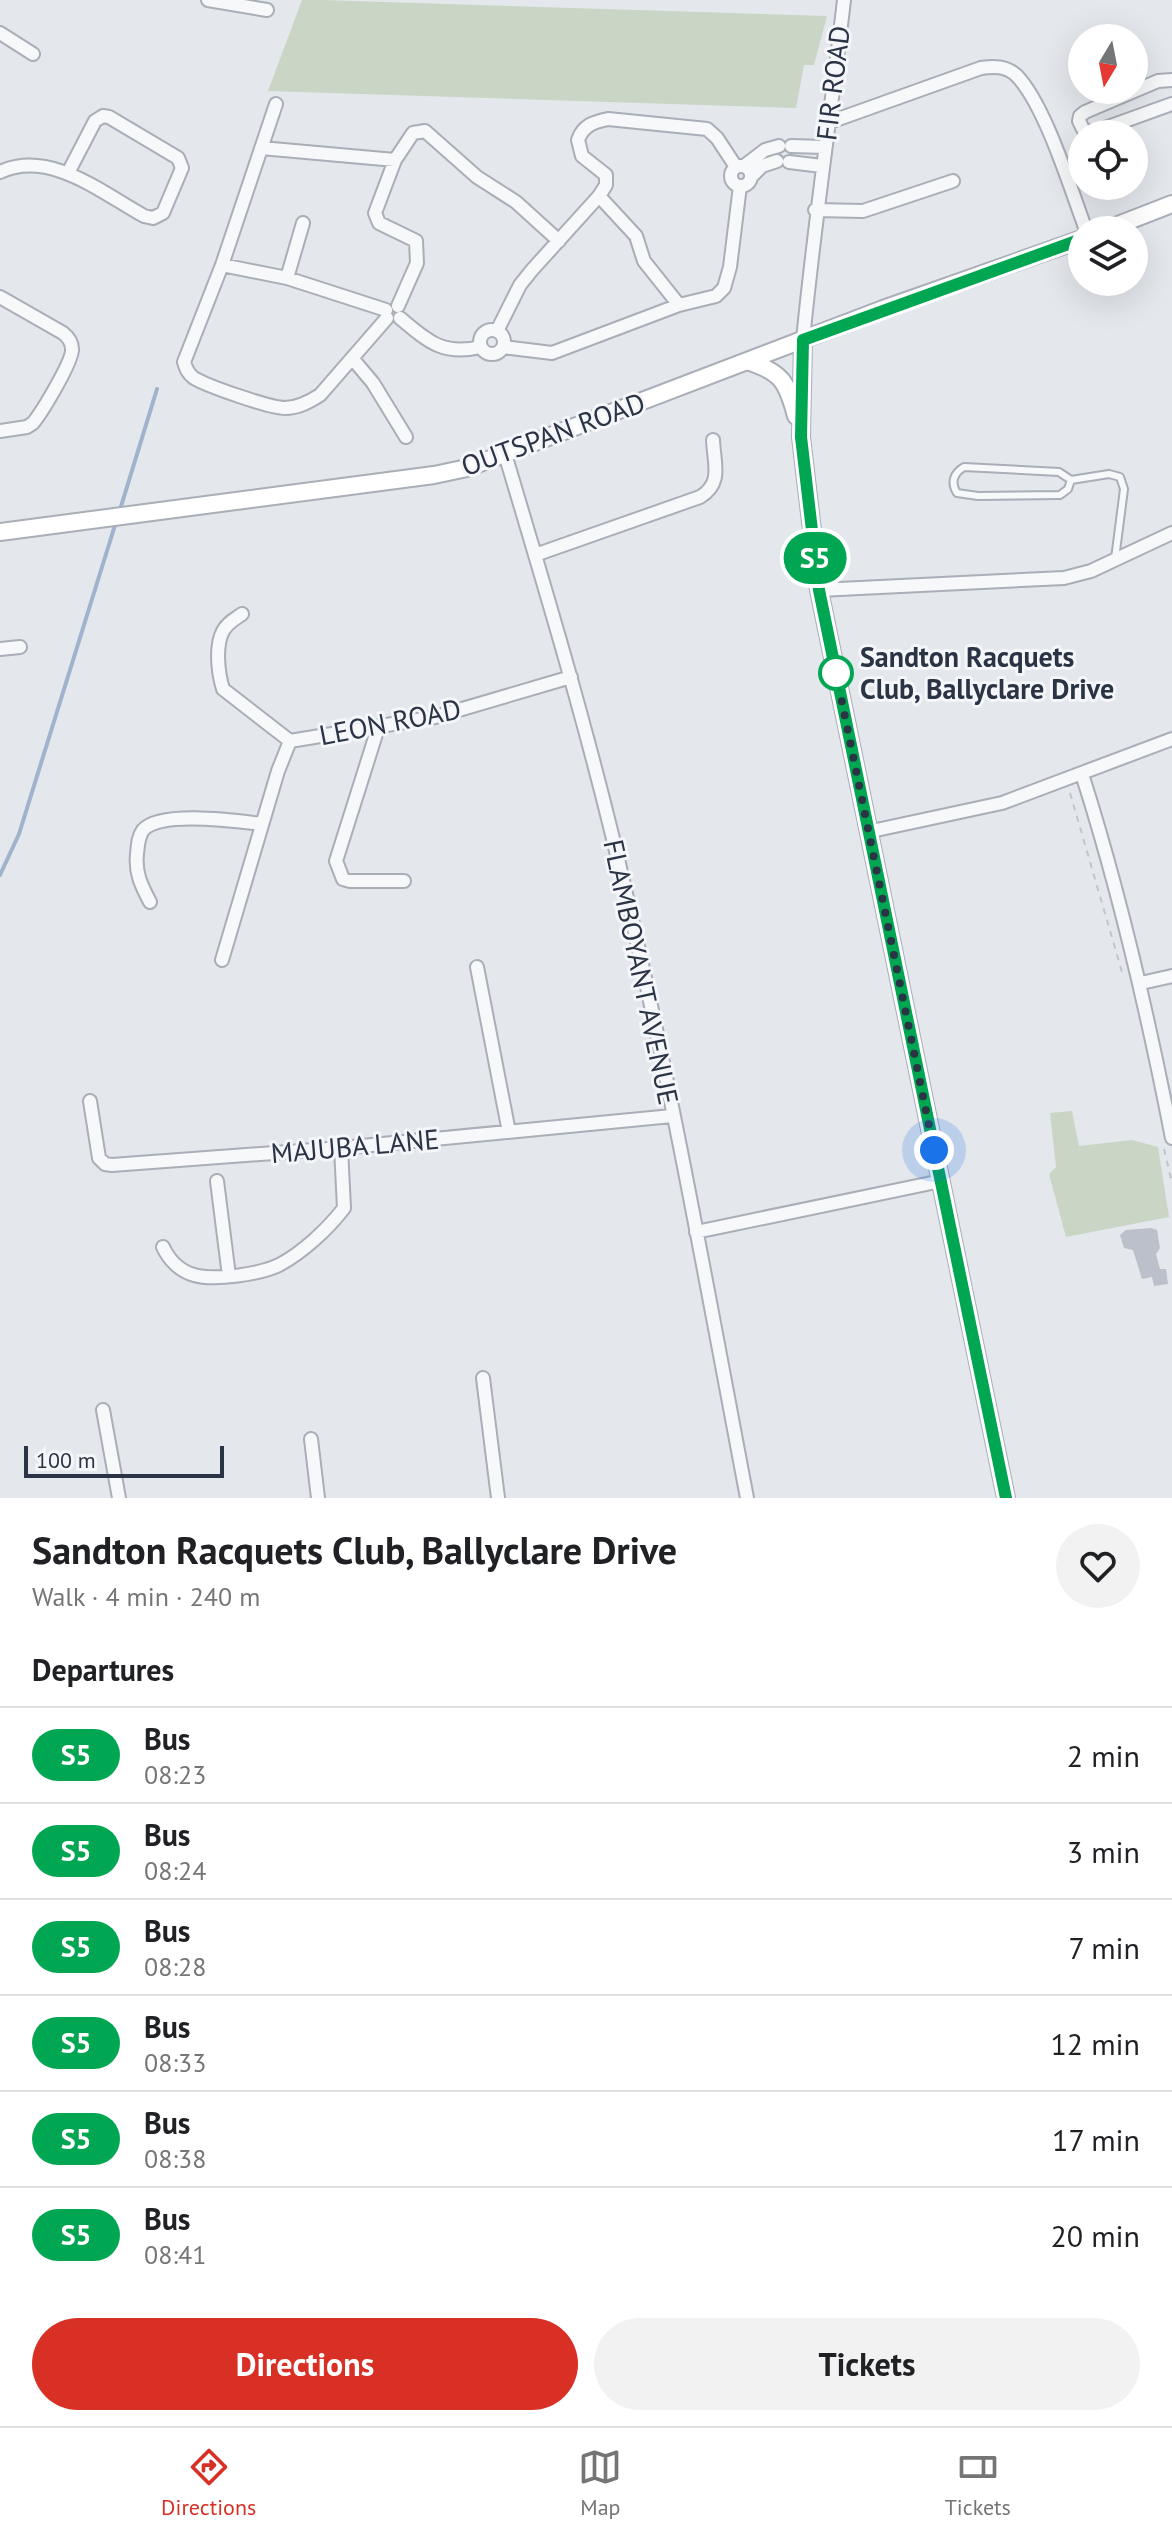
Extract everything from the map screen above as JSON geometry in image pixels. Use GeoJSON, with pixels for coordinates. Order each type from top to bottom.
{"type":"FeatureCollection","features":[{"type":"Feature","properties":{"kind":"street"},"geometry":{"type":"LineString","coordinates":[[208,0],[267,10]]}},
{"type":"Feature","properties":{"kind":"street","name":"FIR ROAD"},"geometry":{"type":"LineString","coordinates":[[803,340],[815,210],[830,122],[844,0]]}},
{"type":"Feature","properties":{"kind":"street"},"geometry":{"type":"LineString","coordinates":[[0,33],[33,54]]}},
{"type":"Feature","properties":{"kind":"street"},"geometry":{"type":"LineString","coordinates":[[830,122],[981,68],[1005,68],[1015,74],[1037,107],[1080,216]]}},
{"type":"Feature","properties":{"kind":"street"},"geometry":{"type":"LineString","coordinates":[[1172,80],[1158,81],[1085,112],[1079,121],[1084,131],[1094,132],[1172,104]]}},
{"type":"Feature","properties":{"kind":"street"},"geometry":{"type":"LineString","coordinates":[[276,104],[222,265],[184,362],[195,379],[274,406],[294,407],[320,395],[393,313],[417,263],[416,241],[379,223],[375,213],[395,160],[413,133],[425,131],[477,177],[516,202],[559,241]]}},
{"type":"Feature","properties":{"kind":"street"},"geometry":{"type":"LineString","coordinates":[[0,172],[30,166],[68,173],[144,216],[153,218],[163,213],[182,168],[178,158],[103,116],[95,121],[68,173]]}},
{"type":"Feature","properties":{"kind":"street"},"geometry":{"type":"LineString","coordinates":[[497,331],[520,285],[599,196],[607,179],[602,171],[582,156],[578,140],[584,128],[608,119],[707,129],[744,170]]}},
{"type":"Feature","properties":{"kind":"street"},"geometry":{"type":"LineString","coordinates":[[222,265],[287,278],[393,313],[433,345],[453,350],[481,347],[491,354],[503,347],[552,353],[679,305],[716,296],[724,288],[730,267],[740,186],[734,184],[731,178],[765,150],[785,146],[825,147]]}},
{"type":"Feature","properties":{"kind":"street"},"geometry":{"type":"LineString","coordinates":[[261,148],[395,160]]}},
{"type":"Feature","properties":{"kind":"street","name":"FIR ROAD"},"geometry":{"type":"LineString","coordinates":[[744,170],[786,162],[822,166]]}},
{"type":"Feature","properties":{"kind":"street"},"geometry":{"type":"LineString","coordinates":[[815,210],[863,211],[953,181]]}},
{"type":"Feature","properties":{"kind":"street"},"geometry":{"type":"LineString","coordinates":[[599,196],[636,236],[649,269],[679,305]]}},
{"type":"Feature","properties":{"kind":"street"},"geometry":{"type":"LineString","coordinates":[[1141,216],[1172,204]]}},
{"type":"Feature","properties":{"kind":"street"},"geometry":{"type":"LineString","coordinates":[[287,278],[303,223]]}},
{"type":"Feature","properties":{"kind":"street","name":"OUTSPAN ROAD"},"geometry":{"type":"LineString","coordinates":[[0,532],[452,472],[1068,244]]}},
{"type":"Feature","properties":{"kind":"street"},"geometry":{"type":"LineString","coordinates":[[0,297],[63,333],[70,339],[73,351],[61,378],[33,423],[27,427],[0,431]]}},
{"type":"Feature","properties":{"kind":"street"},"geometry":{"type":"LineString","coordinates":[[481,347],[484,334],[497,331]]}},
{"type":"Feature","properties":{"kind":"street"},"geometry":{"type":"LineString","coordinates":[[497,331],[503,338],[503,347]]}},
{"type":"Feature","properties":{"kind":"street"},"geometry":{"type":"LineString","coordinates":[[803,340],[801,437],[819,590],[1006,1498]]}},
{"type":"Feature","properties":{"kind":"street"},"geometry":{"type":"LineString","coordinates":[[352,358],[373,383],[406,437]]}},
{"type":"Feature","properties":{"kind":"street"},"geometry":{"type":"LineString","coordinates":[[747,361],[766,367],[784,381],[801,437]]}},
{"type":"Feature","properties":{"kind":"street"},"geometry":{"type":"LineString","coordinates":[[535,555],[710,491],[715,484],[713,440]]}},
{"type":"Feature","properties":{"kind":"street","name":"FLAMBOYANT AVENUE"},"geometry":{"type":"LineString","coordinates":[[505,454],[571,677],[627,898],[747,1498]]}},
{"type":"Feature","properties":{"kind":"street"},"geometry":{"type":"LineString","coordinates":[[819,590],[1064,578],[1082,575],[1172,533]]}},
{"type":"Feature","properties":{"kind":"street"},"geometry":{"type":"LineString","coordinates":[[242,614],[224,629],[221,637],[219,675],[223,689],[290,741]]}},
{"type":"Feature","properties":{"kind":"street"},"geometry":{"type":"LineString","coordinates":[[0,649],[20,647]]}},
{"type":"Feature","properties":{"kind":"street","name":"LEON ROAD"},"geometry":{"type":"LineString","coordinates":[[222,960],[278,771],[290,741],[435,717],[571,677]]}},
{"type":"Feature","properties":{"kind":"street"},"geometry":{"type":"LineString","coordinates":[[378,728],[336,861],[337,867],[343,879],[350,881],[404,881]]}},
{"type":"Feature","properties":{"kind":"street"},"geometry":{"type":"LineString","coordinates":[[867,832],[978,809],[1172,739]]}},
{"type":"Feature","properties":{"kind":"street"},"geometry":{"type":"LineString","coordinates":[[1082,774],[1141,983],[1172,1138]]}},
{"type":"Feature","properties":{"kind":"street"},"geometry":{"type":"LineString","coordinates":[[150,902],[135,867],[138,840],[148,826],[158,822],[216,818],[262,824]]}},
{"type":"Feature","properties":{"kind":"street"},"geometry":{"type":"LineString","coordinates":[[477,967],[509,1132]]}},
{"type":"Feature","properties":{"kind":"street"},"geometry":{"type":"LineString","coordinates":[[1141,983],[1172,976]]}},
{"type":"Feature","properties":{"kind":"street","name":"MAJUBA LANE"},"geometry":{"type":"LineString","coordinates":[[90,1101],[99,1158],[105,1164],[112,1165],[341,1148],[672,1116]]}},
{"type":"Feature","properties":{"kind":"street"},"geometry":{"type":"LineString","coordinates":[[163,1247],[174,1264],[194,1275],[229,1276],[269,1269],[282,1263],[296,1254],[344,1208],[341,1148]]}},
{"type":"Feature","properties":{"kind":"street"},"geometry":{"type":"LineString","coordinates":[[217,1181],[229,1276]]}},
{"type":"Feature","properties":{"kind":"street"},"geometry":{"type":"LineString","coordinates":[[696,1232],[941,1181]]}},
{"type":"Feature","properties":{"kind":"street"},"geometry":{"type":"LineString","coordinates":[[483,1378],[498,1498]]}},
{"type":"Feature","properties":{"kind":"street"},"geometry":{"type":"LineString","coordinates":[[103,1410],[119,1498]]}},
{"type":"Feature","properties":{"kind":"street"},"geometry":{"type":"LineString","coordinates":[[311,1439],[318,1498]]}},
{"type":"Feature","properties":{"kind":"lane"},"geometry":{"type":"LineString","coordinates":[[1071,480],[1068,489],[1060,495],[978,496],[957,493],[953,480],[956,472],[964,467],[1059,472],[1071,480],[1109,474],[1120,477],[1124,489],[1115,561]]}},
{"type":"Feature","properties":{"kind":"path"},"geometry":{"type":"LineString","coordinates":[[1069,789],[1124,979]]}},
{"type":"Feature","properties":{"kind":"green space"},"geometry":{"type":"Polygon","coordinates":[[[302,0],[827,16],[814,65],[804,65],[796,108],[268,91],[302,0]]]}},
{"type":"Feature","properties":{"kind":"green space"},"geometry":{"type":"Polygon","coordinates":[[[1072,1111],[1079,1146],[1132,1140],[1158,1147],[1169,1217],[1066,1237],[1049,1174],[1056,1167],[1050,1113],[1072,1111]]]}},
{"type":"Feature","properties":{"kind":"building"},"geometry":{"type":"Polygon","coordinates":[[[1126,1230],[1157,1230],[1160,1248],[1156,1254],[1160,1269],[1166,1269],[1168,1284],[1154,1286],[1152,1277],[1142,1279],[1133,1250],[1124,1248],[1120,1235],[1126,1230]]]}},
{"type":"Feature","properties":{"kind":"waterway"},"geometry":{"type":"LineString","coordinates":[[119,513],[157,389]]}},
{"type":"Feature","properties":{"kind":"waterway"},"geometry":{"type":"LineString","coordinates":[[0,875],[19,834],[116,522]]}},
{"type":"Feature","properties":{"kind":"bus line","name":"S5"},"geometry":{"type":"LineString","coordinates":[[1006,1498],[819,590],[801,437],[803,340],[1068,244]]}},
{"type":"Feature","properties":{"kind":"place","name":"Sandton Racquets Club, Ballyclare Drive"},"geometry":{"type":"Point","coordinates":[836,673]}},
{"type":"Feature","properties":{"kind":"route"},"geometry":{"type":"LineString","coordinates":[[836,673],[934,1150]]}}]}
